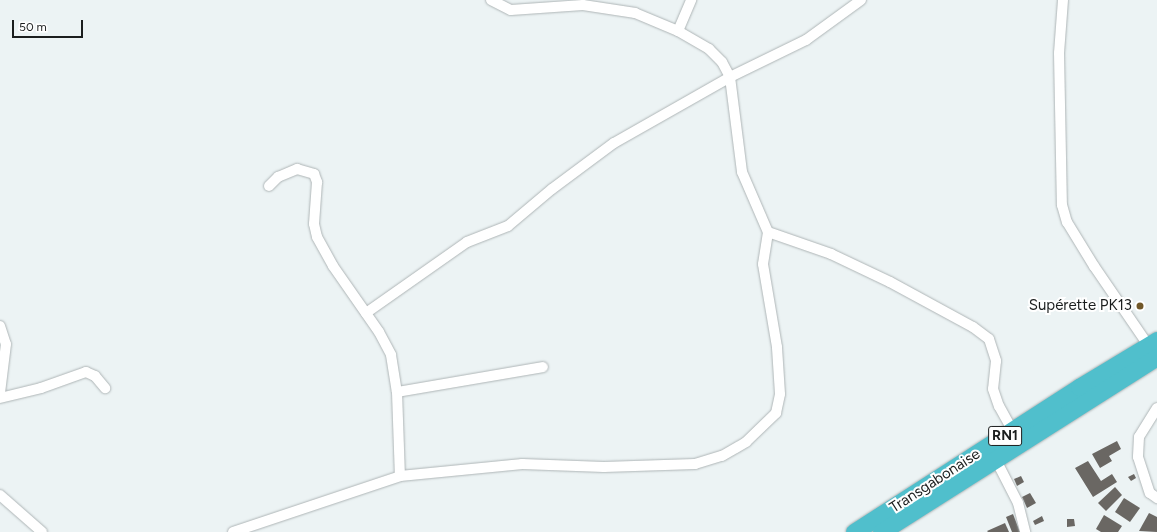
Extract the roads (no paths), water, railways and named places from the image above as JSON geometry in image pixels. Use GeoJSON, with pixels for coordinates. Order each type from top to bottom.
{"type":"FeatureCollection","features":[{"type":"Feature","properties":{"kind":"highway","name":"Transgabonaise"},"geometry":{"type":"LineString","coordinates":[[854,532],[1013,431],[1154,348]]}},
{"type":"Feature","properties":{"kind":"highway","name":"Transgabonaise"},"geometry":{"type":"LineString","coordinates":[[881,532],[996,460],[1154,348]]}},
{"type":"Feature","properties":{"kind":"street"},"geometry":{"type":"LineString","coordinates":[[233,532],[400,476],[522,464],[604,467],[695,464],[722,456],[746,442],[776,413],[780,394],[777,347],[763,264],[768,232],[749,193],[742,172],[730,77],[722,62],[709,49],[678,31],[635,13],[571,3],[511,10],[491,0]]}},
{"type":"Feature","properties":{"kind":"street"},"geometry":{"type":"LineString","coordinates":[[678,31],[691,0]]}},
{"type":"Feature","properties":{"kind":"street"},"geometry":{"type":"LineString","coordinates":[[366,313],[466,242],[508,226],[552,189],[614,143],[730,77],[806,40],[861,0]]}},
{"type":"Feature","properties":{"kind":"street"},"geometry":{"type":"LineString","coordinates":[[1063,0],[1059,61],[1062,205],[1068,222],[1087,254],[1154,348]]}},
{"type":"Feature","properties":{"kind":"street"},"geometry":{"type":"LineString","coordinates":[[269,186],[287,172],[297,169],[314,174],[317,182],[314,224],[317,237],[333,266],[366,313],[391,356],[397,392],[400,476]]}},
{"type":"Feature","properties":{"kind":"street"},"geometry":{"type":"LineString","coordinates":[[768,232],[831,254],[890,282],[973,327],[989,339],[996,361],[993,389],[999,406],[1013,431]]}},
{"type":"Feature","properties":{"kind":"street"},"geometry":{"type":"LineString","coordinates":[[0,326],[6,344],[0,393]]}},
{"type":"Feature","properties":{"kind":"street"},"geometry":{"type":"LineString","coordinates":[[397,392],[543,367]]}},
{"type":"Feature","properties":{"kind":"street"},"geometry":{"type":"LineString","coordinates":[[0,398],[41,388],[86,372],[95,376],[105,388]]}},
{"type":"Feature","properties":{"kind":"street"},"geometry":{"type":"LineString","coordinates":[[1157,408],[1139,437],[1138,457],[1150,493],[1157,498]]}},
{"type":"Feature","properties":{"kind":"street"},"geometry":{"type":"LineString","coordinates":[[996,460],[1018,503],[1025,532]]}},
{"type":"Feature","properties":{"kind":"street"},"geometry":{"type":"LineString","coordinates":[[0,495],[42,532]]}},
{"type":"Feature","properties":{"kind":"place","name":"Supérette PK13"},"geometry":{"type":"Point","coordinates":[1140,306]}}]}
